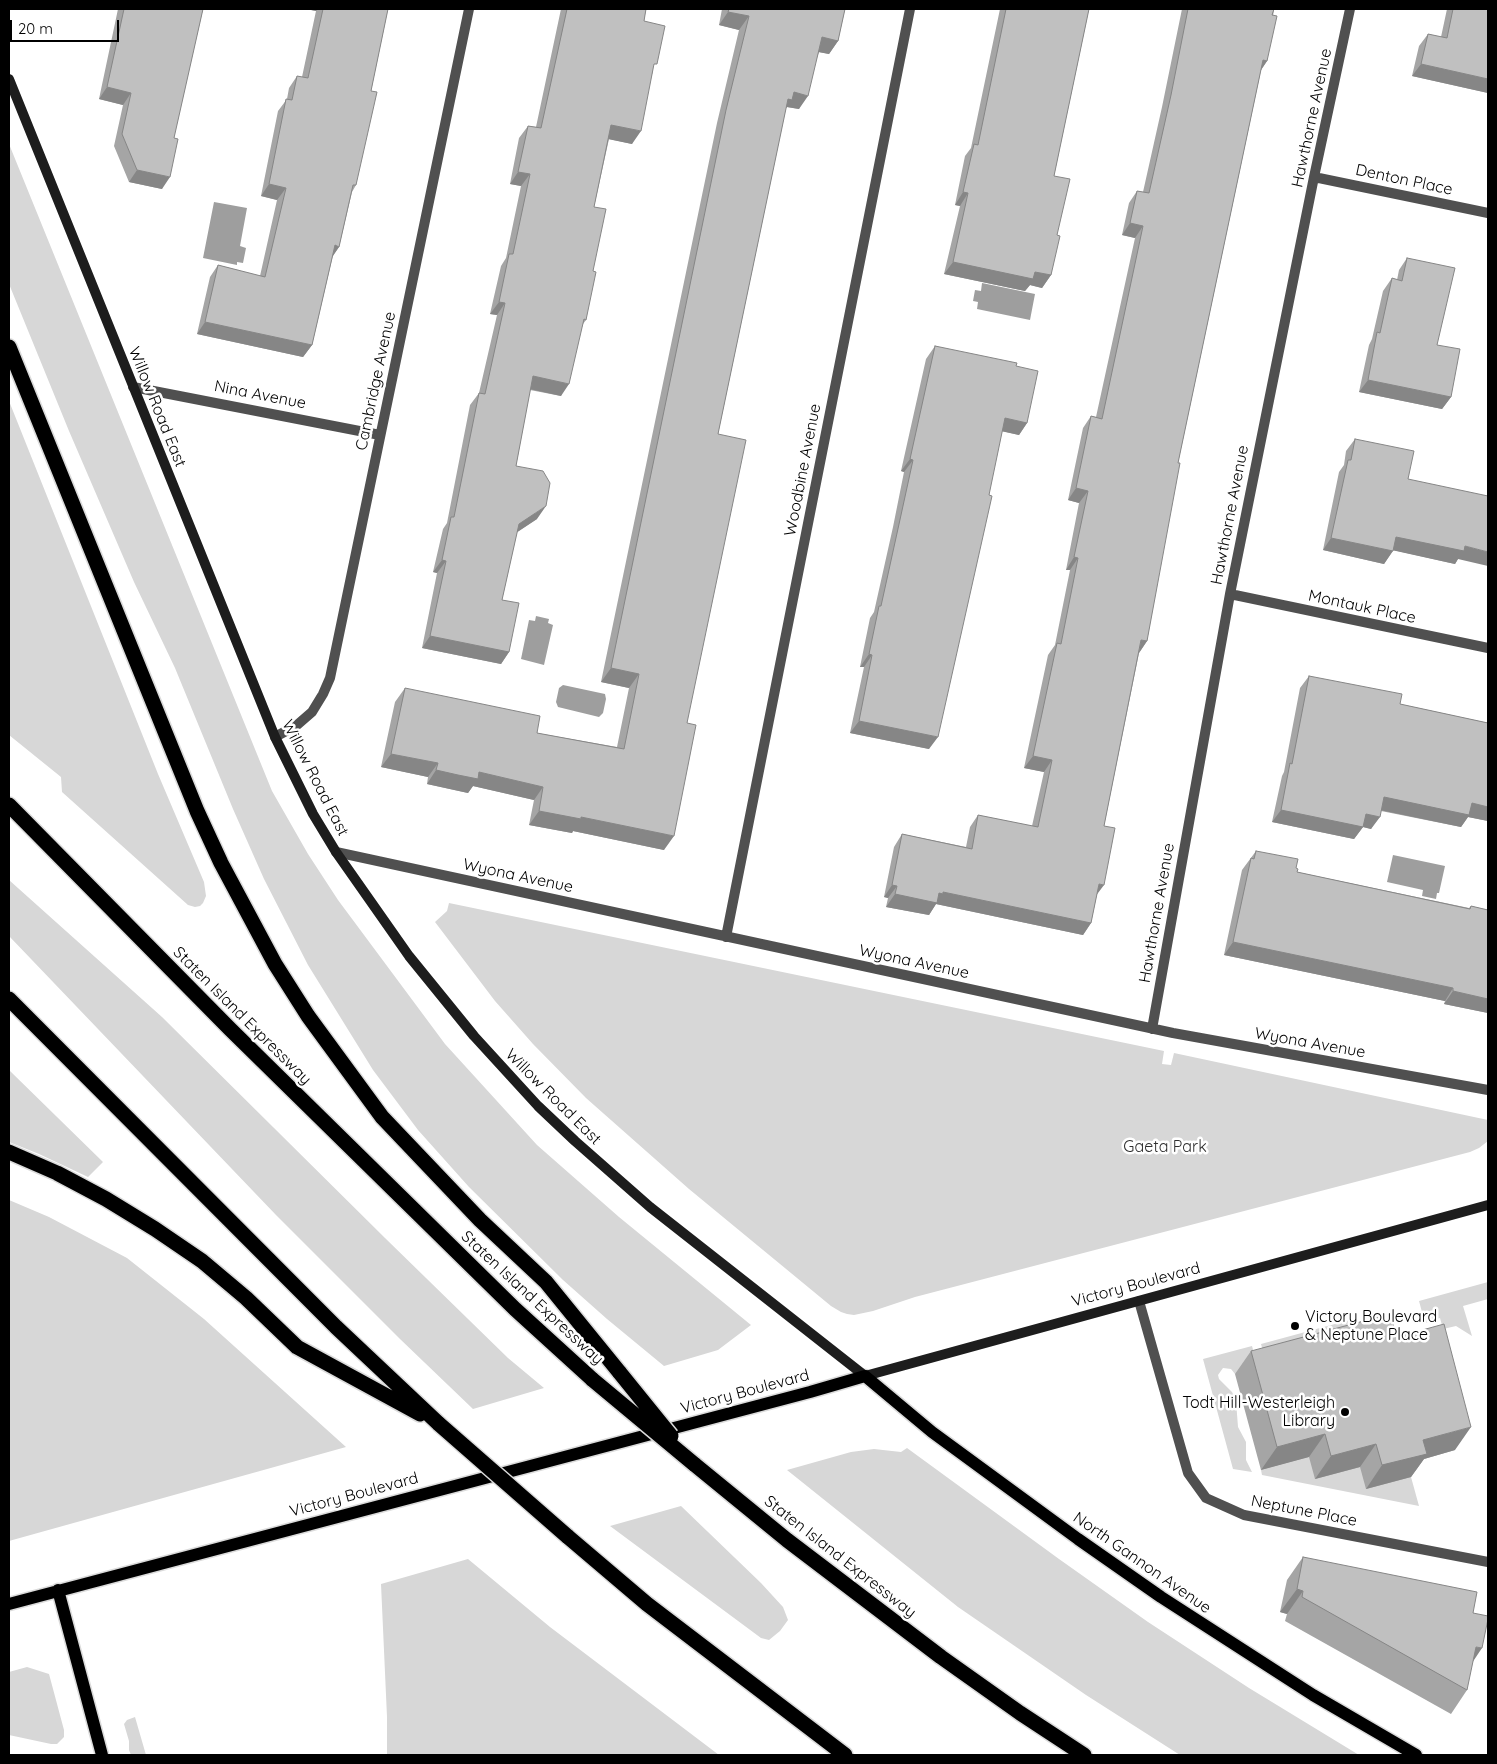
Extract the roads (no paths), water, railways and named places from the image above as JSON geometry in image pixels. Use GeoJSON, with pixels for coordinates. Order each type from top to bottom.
{"type":"FeatureCollection","features":[{"type":"Feature","properties":{"kind":"highway"},"geometry":{"type":"LineString","coordinates":[[9,347],[196,812],[275,964],[308,1016],[382,1117],[480,1220],[546,1282],[694,1464]]}},
{"type":"Feature","properties":{"kind":"highway","name":"Staten Island Expressway"},"geometry":{"type":"LineString","coordinates":[[9,805],[230,1029],[508,1302],[593,1380],[786,1540],[1020,1713],[1084,1755]]}},
{"type":"Feature","properties":{"kind":"highway"},"geometry":{"type":"LineString","coordinates":[[9,999],[336,1327],[439,1424],[646,1604],[845,1755]]}},
{"type":"Feature","properties":{"kind":"highway"},"geometry":{"type":"LineString","coordinates":[[9,1152],[58,1173],[155,1228],[209,1267],[246,1298],[297,1347],[439,1424]]}},
{"type":"Feature","properties":{"kind":"main road","name":"Willow Road East"},"geometry":{"type":"LineString","coordinates":[[9,79],[275,737],[309,807],[336,852],[409,956],[474,1036],[538,1106],[650,1207],[865,1376]]}},
{"type":"Feature","properties":{"kind":"main road","name":"Victory Boulevard"},"geometry":{"type":"LineString","coordinates":[[9,1604],[810,1392],[1488,1205]]}},
{"type":"Feature","properties":{"kind":"main road","name":"North Gannon Avenue"},"geometry":{"type":"LineString","coordinates":[[865,1376],[932,1432],[1078,1539],[1161,1596],[1313,1695],[1416,1755]]}},
{"type":"Feature","properties":{"kind":"main road"},"geometry":{"type":"LineString","coordinates":[[58,1590],[102,1755]]}},
{"type":"Feature","properties":{"kind":"street","name":"Cambridge Avenue"},"geometry":{"type":"LineString","coordinates":[[275,737],[297,725],[312,712],[330,678],[470,9]]}},
{"type":"Feature","properties":{"kind":"street","name":"Woodbine Avenue"},"geometry":{"type":"LineString","coordinates":[[726,937],[910,9]]}},
{"type":"Feature","properties":{"kind":"street","name":"Hawthorne Avenue"},"geometry":{"type":"LineString","coordinates":[[1152,1029],[1230,594],[1314,177],[1350,9]]}},
{"type":"Feature","properties":{"kind":"street","name":"Denton Place"},"geometry":{"type":"LineString","coordinates":[[1314,177],[1488,213]]}},
{"type":"Feature","properties":{"kind":"street","name":"Nina Avenue"},"geometry":{"type":"LineString","coordinates":[[133,386],[380,435]]}},
{"type":"Feature","properties":{"kind":"street","name":"Montauk Place"},"geometry":{"type":"LineString","coordinates":[[1230,594],[1488,648]]}},
{"type":"Feature","properties":{"kind":"street","name":"Wyona Avenue"},"geometry":{"type":"LineString","coordinates":[[336,852],[1152,1029],[1488,1090]]}},
{"type":"Feature","properties":{"kind":"street","name":"Neptune Place"},"geometry":{"type":"LineString","coordinates":[[1140,1301],[1188,1474],[1206,1498],[1244,1515],[1488,1562]]}},
{"type":"Feature","properties":{"kind":"place","name":"Victory Boulevard & Neptune Place"},"geometry":{"type":"Point","coordinates":[1295,1326]}},
{"type":"Feature","properties":{"kind":"place","name":"Todt Hill-Westerleigh Library"},"geometry":{"type":"Point","coordinates":[1345,1412]}},
{"type":"Feature","properties":{"kind":"park label","name":"Gaeta Park"},"geometry":{"type":"Point","coordinates":[1165,1147]}}]}
